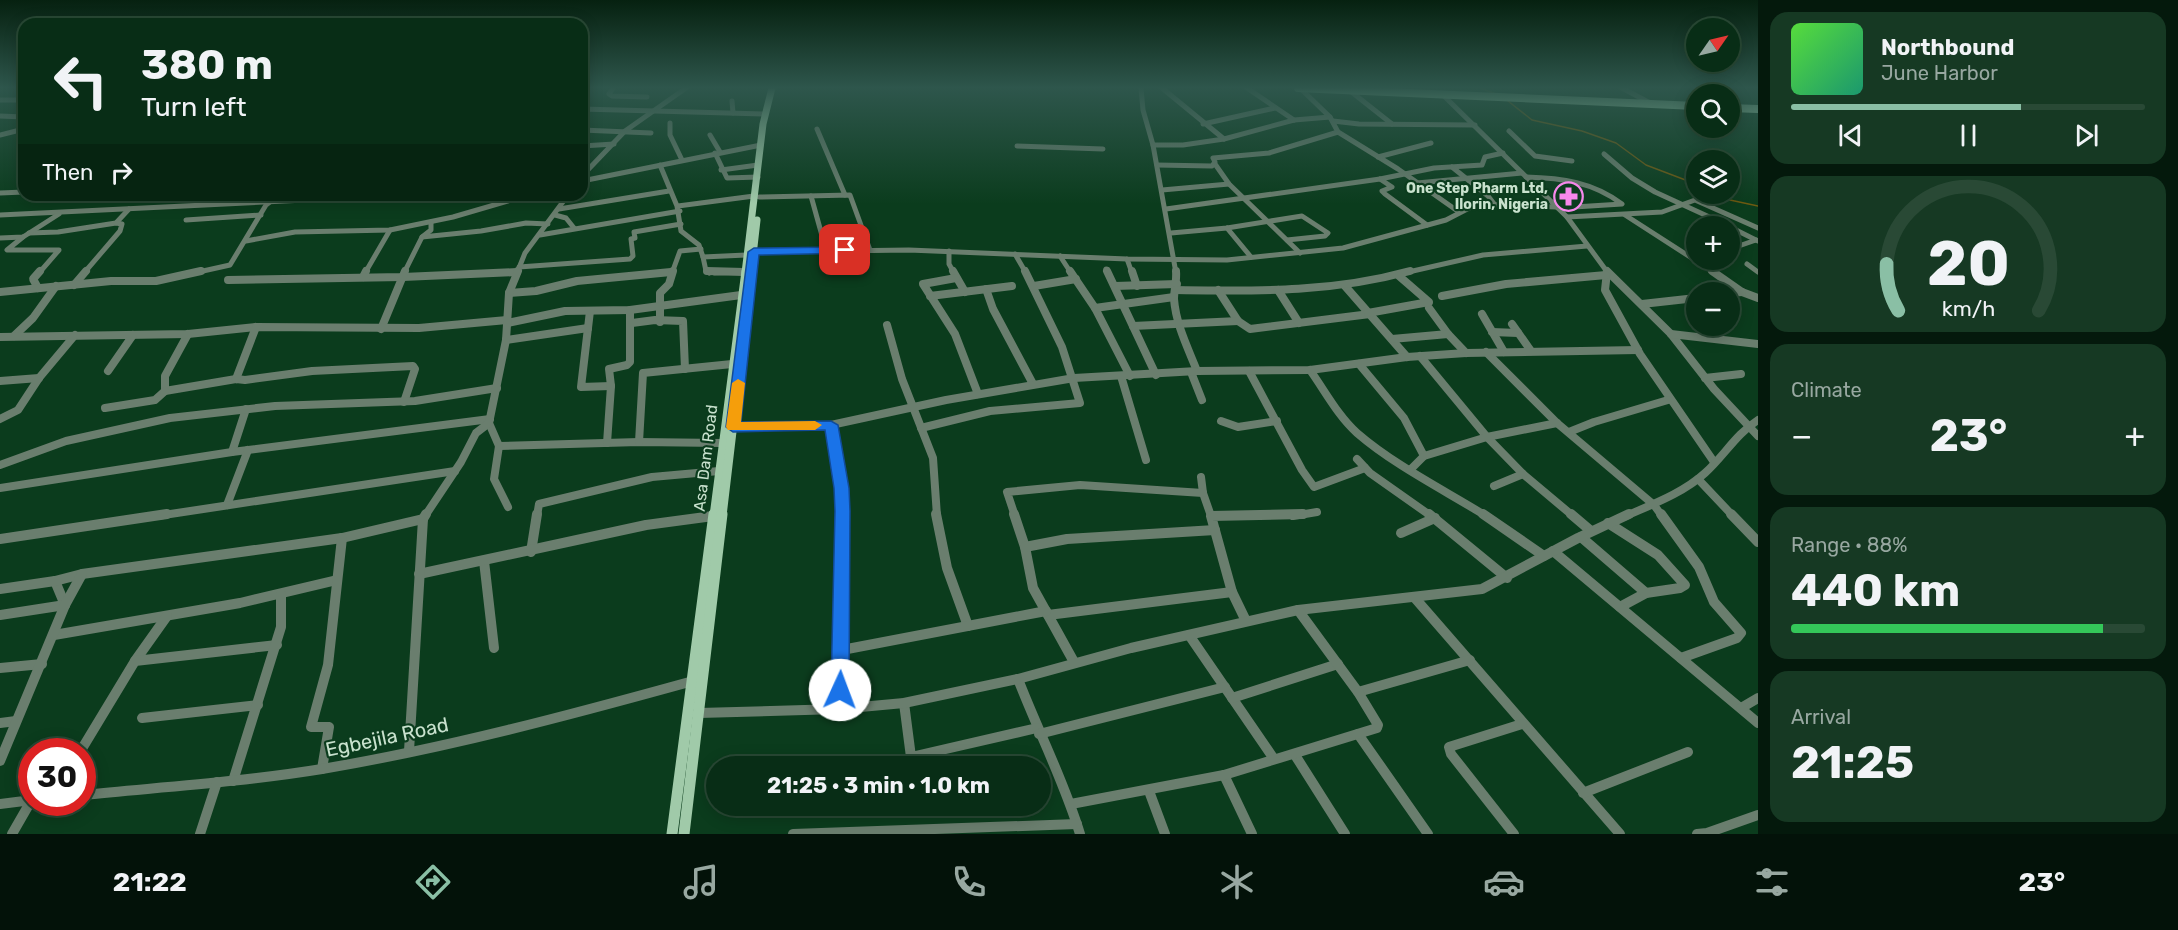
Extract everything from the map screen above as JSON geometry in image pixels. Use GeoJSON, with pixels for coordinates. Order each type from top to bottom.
{"type":"FeatureCollection","features":[{"type":"Feature","properties":{"kind":"main road","name":"Asa Dam Road"},"geometry":{"type":"LineString","coordinates":[[758,181],[763,127]]}},
{"type":"Feature","properties":{"kind":"main road","name":"Asa Dam Road"},"geometry":{"type":"LineString","coordinates":[[672,834],[722,443],[733,394],[758,181],[768,127]]}},
{"type":"Feature","properties":{"kind":"main road","name":"Asa Dam Road"},"geometry":{"type":"LineString","coordinates":[[684,834],[733,427],[732,364],[744,272],[750,254]]}},
{"type":"Feature","properties":{"kind":"street"},"geometry":{"type":"LineString","coordinates":[[588,170],[632,127]]}},
{"type":"Feature","properties":{"kind":"street"},"geometry":{"type":"LineString","coordinates":[[670,127],[670,135],[682,160]]}},
{"type":"Feature","properties":{"kind":"street"},"geometry":{"type":"LineString","coordinates":[[1148,127],[1167,209],[1175,259],[1178,323],[1202,400]]}},
{"type":"Feature","properties":{"kind":"street"},"geometry":{"type":"LineString","coordinates":[[1207,127],[1224,139]]}},
{"type":"Feature","properties":{"kind":"street"},"geometry":{"type":"LineString","coordinates":[[1153,145],[1183,145],[1224,139],[1269,127]]}},
{"type":"Feature","properties":{"kind":"street"},"geometry":{"type":"LineString","coordinates":[[1335,127],[1338,132],[1407,175],[1459,212]]}},
{"type":"Feature","properties":{"kind":"street"},"geometry":{"type":"LineString","coordinates":[[1477,127],[1567,217],[1606,274],[1642,304],[1671,334],[1705,378],[1758,436]]}},
{"type":"Feature","properties":{"kind":"street"},"geometry":{"type":"LineString","coordinates":[[817,129],[845,195]]}},
{"type":"Feature","properties":{"kind":"street"},"geometry":{"type":"LineString","coordinates":[[0,135],[18,130]]}},
{"type":"Feature","properties":{"kind":"street"},"geometry":{"type":"LineString","coordinates":[[588,130],[651,133]]}},
{"type":"Feature","properties":{"kind":"street"},"geometry":{"type":"LineString","coordinates":[[1300,253],[1229,184],[1213,158],[1269,153],[1338,132]]}},
{"type":"Feature","properties":{"kind":"street"},"geometry":{"type":"LineString","coordinates":[[1509,132],[1535,156],[1572,161]]}},
{"type":"Feature","properties":{"kind":"street"},"geometry":{"type":"LineString","coordinates":[[710,135],[721,170],[728,178],[758,181]]}},
{"type":"Feature","properties":{"kind":"street"},"geometry":{"type":"LineString","coordinates":[[1378,157],[1431,142]]}},
{"type":"Feature","properties":{"kind":"street"},"geometry":{"type":"LineString","coordinates":[[588,146],[614,144]]}},
{"type":"Feature","properties":{"kind":"street"},"geometry":{"type":"LineString","coordinates":[[588,180],[760,145]]}},
{"type":"Feature","properties":{"kind":"street"},"geometry":{"type":"LineString","coordinates":[[1017,146],[1103,149]]}},
{"type":"Feature","properties":{"kind":"street"},"geometry":{"type":"LineString","coordinates":[[1167,209],[1407,175],[1452,166],[1482,165],[1485,157],[1503,153]]}},
{"type":"Feature","properties":{"kind":"street"},"geometry":{"type":"LineString","coordinates":[[1604,154],[1638,182],[1707,216]]}},
{"type":"Feature","properties":{"kind":"street"},"geometry":{"type":"LineString","coordinates":[[1157,165],[1195,167],[1215,164]]}},
{"type":"Feature","properties":{"kind":"street"},"geometry":{"type":"LineString","coordinates":[[588,165],[593,165]]}},
{"type":"Feature","properties":{"kind":"street"},"geometry":{"type":"LineString","coordinates":[[660,165],[669,191],[679,208],[684,234],[698,244],[706,271],[709,273],[744,272]]}},
{"type":"Feature","properties":{"kind":"street"},"geometry":{"type":"LineString","coordinates":[[721,170],[758,165]]}},
{"type":"Feature","properties":{"kind":"street"},"geometry":{"type":"LineString","coordinates":[[1452,166],[1488,196],[1495,205]]}},
{"type":"Feature","properties":{"kind":"street"},"geometry":{"type":"LineString","coordinates":[[703,257],[826,250],[870,250],[1127,259],[1227,260],[1343,248],[1446,219],[1477,204],[1557,208],[1620,206],[1622,204],[1577,177],[1524,175],[1417,183]]}},
{"type":"Feature","properties":{"kind":"street"},"geometry":{"type":"LineString","coordinates":[[1380,179],[1392,187],[1382,191],[1385,194],[1427,225]]}},
{"type":"Feature","properties":{"kind":"street"},"geometry":{"type":"LineString","coordinates":[[1162,190],[1229,184]]}},
{"type":"Feature","properties":{"kind":"street"},"geometry":{"type":"LineString","coordinates":[[557,212],[669,191]]}},
{"type":"Feature","properties":{"kind":"street"},"geometry":{"type":"LineString","coordinates":[[0,193],[18,192]]}},
{"type":"Feature","properties":{"kind":"street"},"geometry":{"type":"LineString","coordinates":[[540,235],[679,208],[756,197],[845,195],[851,196],[870,250]]}},
{"type":"Feature","properties":{"kind":"street"},"geometry":{"type":"LineString","coordinates":[[810,196],[826,250]]}},
{"type":"Feature","properties":{"kind":"street"},"geometry":{"type":"LineString","coordinates":[[1567,217],[1662,212],[1695,200],[1758,228]]}},
{"type":"Feature","properties":{"kind":"street"},"geometry":{"type":"LineString","coordinates":[[0,215],[289,201]]}},
{"type":"Feature","properties":{"kind":"street"},"geometry":{"type":"LineString","coordinates":[[246,241],[295,232],[390,231],[506,201]]}},
{"type":"Feature","properties":{"kind":"street"},"geometry":{"type":"LineString","coordinates":[[409,751],[423,519],[477,433],[489,421],[506,340],[509,294],[525,253],[564,201]]}},
{"type":"Feature","properties":{"kind":"street"},"geometry":{"type":"LineString","coordinates":[[0,291],[156,280],[225,267],[231,264],[270,202]]}},
{"type":"Feature","properties":{"kind":"street"},"geometry":{"type":"LineString","coordinates":[[116,223],[129,208]]}},
{"type":"Feature","properties":{"kind":"street"},"geometry":{"type":"LineString","coordinates":[[557,212],[574,228]]}},
{"type":"Feature","properties":{"kind":"street"},"geometry":{"type":"LineString","coordinates":[[38,288],[33,279],[59,250],[7,250],[61,213]]}},
{"type":"Feature","properties":{"kind":"street"},"geometry":{"type":"LineString","coordinates":[[186,220],[261,214]]}},
{"type":"Feature","properties":{"kind":"street"},"geometry":{"type":"LineString","coordinates":[[1623,214],[1686,253]]}},
{"type":"Feature","properties":{"kind":"street"},"geometry":{"type":"LineString","coordinates":[[1171,233],[1227,228],[1302,216],[1328,233],[1325,236],[1287,240]]}},
{"type":"Feature","properties":{"kind":"street"},"geometry":{"type":"LineString","coordinates":[[381,329],[422,237],[431,230],[431,222]]}},
{"type":"Feature","properties":{"kind":"street"},"geometry":{"type":"LineString","coordinates":[[422,237],[526,223],[548,224]]}},
{"type":"Feature","properties":{"kind":"street"},"geometry":{"type":"LineString","coordinates":[[0,238],[122,224],[120,231],[74,285]]}},
{"type":"Feature","properties":{"kind":"street"},"geometry":{"type":"LineString","coordinates":[[228,279],[403,277],[518,270],[630,259],[633,256],[634,232],[681,224]]}},
{"type":"Feature","properties":{"kind":"street"},"geometry":{"type":"LineString","coordinates":[[1227,228],[1251,257]]}},
{"type":"Feature","properties":{"kind":"street"},"geometry":{"type":"LineString","coordinates":[[363,277],[390,231]]}},
{"type":"Feature","properties":{"kind":"street"},"geometry":{"type":"LineString","coordinates":[[1740,232],[1757,240]]}},
{"type":"Feature","properties":{"kind":"street"},"geometry":{"type":"LineString","coordinates":[[1740,246],[1757,240]]}},
{"type":"Feature","properties":{"kind":"street"},"geometry":{"type":"LineString","coordinates":[[1114,286],[1175,290],[1278,290],[1345,286],[1399,276],[1420,268],[1470,257],[1587,246]]}},
{"type":"Feature","properties":{"kind":"street"},"geometry":{"type":"LineString","coordinates":[[660,322],[661,291],[669,284],[671,272],[680,251],[700,249]]}},
{"type":"Feature","properties":{"kind":"street"},"geometry":{"type":"LineString","coordinates":[[949,251],[949,264],[965,292]]}},
{"type":"Feature","properties":{"kind":"street"},"geometry":{"type":"LineString","coordinates":[[921,428],[990,411],[1080,404],[1074,378],[1034,286],[1015,254]]}},
{"type":"Feature","properties":{"kind":"street"},"geometry":{"type":"LineString","coordinates":[[1060,256],[1095,308],[1125,376],[1146,460]]}},
{"type":"Feature","properties":{"kind":"street"},"geometry":{"type":"LineString","coordinates":[[1127,259],[1137,286]]}},
{"type":"Feature","properties":{"kind":"street"},"geometry":{"type":"LineString","coordinates":[[1747,264],[1758,272]]}},
{"type":"Feature","properties":{"kind":"street"},"geometry":{"type":"LineString","coordinates":[[1106,269],[1156,375]]}},
{"type":"Feature","properties":{"kind":"street"},"geometry":{"type":"LineString","coordinates":[[1710,270],[1742,292],[1758,298]]}},
{"type":"Feature","properties":{"kind":"street"},"geometry":{"type":"LineString","coordinates":[[509,294],[536,291],[577,281],[671,272]]}},
{"type":"Feature","properties":{"kind":"street"},"geometry":{"type":"LineString","coordinates":[[1442,296],[1506,284],[1606,274]]}},
{"type":"Feature","properties":{"kind":"street"},"geometry":{"type":"LineString","coordinates":[[1606,274],[1605,290],[1638,350],[1668,400],[1714,462]]}},
{"type":"Feature","properties":{"kind":"street"},"geometry":{"type":"LineString","coordinates":[[1218,290],[1238,321],[1250,329],[1264,325],[1369,314],[1429,302],[1399,276]]}},
{"type":"Feature","properties":{"kind":"street"},"geometry":{"type":"LineString","coordinates":[[956,278],[923,283],[955,334],[978,394]]}},
{"type":"Feature","properties":{"kind":"street"},"geometry":{"type":"LineString","coordinates":[[1034,286],[1076,279]]}},
{"type":"Feature","properties":{"kind":"street"},"geometry":{"type":"LineString","coordinates":[[14,336],[33,318],[56,286]]}},
{"type":"Feature","properties":{"kind":"street"},"geometry":{"type":"LineString","coordinates":[[1345,286],[1407,357]]}},
{"type":"Feature","properties":{"kind":"street"},"geometry":{"type":"LineString","coordinates":[[930,296],[1009,288]]}},
{"type":"Feature","properties":{"kind":"street"},"geometry":{"type":"LineString","coordinates":[[986,289],[993,309],[1033,384]]}},
{"type":"Feature","properties":{"kind":"street"},"geometry":{"type":"LineString","coordinates":[[1095,308],[1122,305],[1175,290]]}},
{"type":"Feature","properties":{"kind":"street"},"geometry":{"type":"LineString","coordinates":[[1278,290],[1299,323]]}},
{"type":"Feature","properties":{"kind":"street"},"geometry":{"type":"LineString","coordinates":[[0,337],[188,334],[256,327],[419,328],[507,322],[565,311],[630,309],[741,295]]}},
{"type":"Feature","properties":{"kind":"street"},"geometry":{"type":"LineString","coordinates":[[1642,304],[1686,299]]}},
{"type":"Feature","properties":{"kind":"street"},"geometry":{"type":"LineString","coordinates":[[1429,308],[1448,334],[1466,353]]}},
{"type":"Feature","properties":{"kind":"street"},"geometry":{"type":"LineString","coordinates":[[607,443],[610,367],[630,362],[632,323],[630,309]]}},
{"type":"Feature","properties":{"kind":"street"},"geometry":{"type":"LineString","coordinates":[[590,311],[581,387],[611,386]]}},
{"type":"Feature","properties":{"kind":"street"},"geometry":{"type":"LineString","coordinates":[[1482,314],[1504,352]]}},
{"type":"Feature","properties":{"kind":"street"},"geometry":{"type":"LineString","coordinates":[[632,323],[683,321],[685,369]]}},
{"type":"Feature","properties":{"kind":"street"},"geometry":{"type":"LineString","coordinates":[[1133,326],[1238,321]]}},
{"type":"Feature","properties":{"kind":"street"},"geometry":{"type":"LineString","coordinates":[[1512,324],[1530,351]]}},
{"type":"Feature","properties":{"kind":"street"},"geometry":{"type":"LineString","coordinates":[[887,325],[902,379],[933,458],[934,498],[940,538],[947,568],[968,626]]}},
{"type":"Feature","properties":{"kind":"street"},"geometry":{"type":"LineString","coordinates":[[236,379],[256,327]]}},
{"type":"Feature","properties":{"kind":"street"},"geometry":{"type":"LineString","coordinates":[[506,340],[588,328]]}},
{"type":"Feature","properties":{"kind":"street"},"geometry":{"type":"LineString","coordinates":[[1492,332],[1518,333]]}},
{"type":"Feature","properties":{"kind":"street"},"geometry":{"type":"LineString","coordinates":[[165,391],[165,376],[188,334]]}},
{"type":"Feature","properties":{"kind":"street"},"geometry":{"type":"LineString","coordinates":[[1392,339],[1448,334]]}},
{"type":"Feature","properties":{"kind":"street"},"geometry":{"type":"LineString","coordinates":[[1671,334],[1758,344]]}},
{"type":"Feature","properties":{"kind":"street"},"geometry":{"type":"LineString","coordinates":[[0,419],[18,410],[39,378],[75,335]]}},
{"type":"Feature","properties":{"kind":"street"},"geometry":{"type":"LineString","coordinates":[[108,371],[133,335]]}},
{"type":"Feature","properties":{"kind":"street"},"geometry":{"type":"LineString","coordinates":[[733,427],[831,425],[978,394],[1074,378],[1194,372],[1310,370],[1407,357],[1486,352],[1638,350]]}},
{"type":"Feature","properties":{"kind":"street"},"geometry":{"type":"LineString","coordinates":[[1486,352],[1557,423],[1654,505],[1699,567],[1714,602],[1740,633],[1737,638],[1681,658]]}},
{"type":"Feature","properties":{"kind":"street"},"geometry":{"type":"LineString","coordinates":[[1420,356],[1487,437],[1523,474],[1591,531]]}},
{"type":"Feature","properties":{"kind":"street"},"geometry":{"type":"LineString","coordinates":[[639,442],[644,373],[732,364]]}},
{"type":"Feature","properties":{"kind":"street"},"geometry":{"type":"LineString","coordinates":[[1359,364],[1406,419],[1415,432],[1424,456]]}},
{"type":"Feature","properties":{"kind":"street"},"geometry":{"type":"LineString","coordinates":[[105,408],[155,400],[165,391],[236,379],[361,368],[413,366],[404,402]]}},
{"type":"Feature","properties":{"kind":"street"},"geometry":{"type":"LineString","coordinates":[[1310,370],[1349,426],[1410,470],[1549,553],[1620,607],[1758,723]]}},
{"type":"Feature","properties":{"kind":"street"},"geometry":{"type":"LineString","coordinates":[[1249,371],[1302,470],[1314,487],[1365,468]]}},
{"type":"Feature","properties":{"kind":"street"},"geometry":{"type":"LineString","coordinates":[[1705,378],[1741,374]]}},
{"type":"Feature","properties":{"kind":"street"},"geometry":{"type":"LineString","coordinates":[[0,381],[39,378]]}},
{"type":"Feature","properties":{"kind":"street"},"geometry":{"type":"LineString","coordinates":[[0,465],[53,444],[179,417],[246,409],[404,402],[497,388]]}},
{"type":"Feature","properties":{"kind":"street"},"geometry":{"type":"LineString","coordinates":[[1569,432],[1668,400]]}},
{"type":"Feature","properties":{"kind":"street"},"geometry":{"type":"LineString","coordinates":[[232,452],[246,409]]}},
{"type":"Feature","properties":{"kind":"street"},"geometry":{"type":"LineString","coordinates":[[699,713],[839,709],[904,703],[1018,679],[1074,662],[1328,604],[1472,591],[1507,578],[1591,531],[1654,505],[1698,479],[1734,441],[1741,430],[1758,420]]}},
{"type":"Feature","properties":{"kind":"street"},"geometry":{"type":"LineString","coordinates":[[489,421],[499,446],[494,479],[508,507]]}},
{"type":"Feature","properties":{"kind":"street"},"geometry":{"type":"LineString","coordinates":[[0,488],[232,452],[489,421]]}},
{"type":"Feature","properties":{"kind":"street"},"geometry":{"type":"LineString","coordinates":[[1221,421],[1238,427],[1277,421]]}},
{"type":"Feature","properties":{"kind":"street"},"geometry":{"type":"LineString","coordinates":[[1410,470],[1424,456],[1487,437],[1557,423]]}},
{"type":"Feature","properties":{"kind":"street"},"geometry":{"type":"LineString","coordinates":[[831,425],[842,499],[842,650],[839,709]]}},
{"type":"Feature","properties":{"kind":"street"},"geometry":{"type":"LineString","coordinates":[[499,446],[639,442],[722,443]]}},
{"type":"Feature","properties":{"kind":"street"},"geometry":{"type":"LineString","coordinates":[[227,505],[248,450]]}},
{"type":"Feature","properties":{"kind":"street"},"geometry":{"type":"LineString","coordinates":[[1357,459],[1365,468],[1435,518],[1507,578]]}},
{"type":"Feature","properties":{"kind":"street"},"geometry":{"type":"LineString","coordinates":[[0,539],[454,471]]}},
{"type":"Feature","properties":{"kind":"street"},"geometry":{"type":"LineString","coordinates":[[531,552],[538,504],[652,477],[719,471]]}},
{"type":"Feature","properties":{"kind":"street"},"geometry":{"type":"LineString","coordinates":[[1494,486],[1523,474]]}},
{"type":"Feature","properties":{"kind":"street"},"geometry":{"type":"LineString","coordinates":[[1201,477],[1203,493],[1232,592],[1246,621]]}},
{"type":"Feature","properties":{"kind":"street"},"geometry":{"type":"LineString","coordinates":[[1698,479],[1758,542]]}},
{"type":"Feature","properties":{"kind":"street"},"geometry":{"type":"LineString","coordinates":[[1074,662],[1033,588],[1025,547],[1007,492],[1080,485],[1203,493]]}},
{"type":"Feature","properties":{"kind":"street"},"geometry":{"type":"LineString","coordinates":[[1211,516],[1290,516],[1317,512]]}},
{"type":"Feature","properties":{"kind":"street"},"geometry":{"type":"LineString","coordinates":[[418,574],[531,552],[646,525],[713,516]]}},
{"type":"Feature","properties":{"kind":"street"},"geometry":{"type":"LineString","coordinates":[[1401,533],[1435,518]]}},
{"type":"Feature","properties":{"kind":"street"},"geometry":{"type":"LineString","coordinates":[[0,589],[82,574],[342,538],[423,519]]}},
{"type":"Feature","properties":{"kind":"street"},"geometry":{"type":"LineString","coordinates":[[1608,523],[1658,555],[1685,585],[1680,588],[1646,593],[1620,607]]}},
{"type":"Feature","properties":{"kind":"street"},"geometry":{"type":"LineString","coordinates":[[1025,547],[1067,539],[1215,531]]}},
{"type":"Feature","properties":{"kind":"street"},"geometry":{"type":"LineString","coordinates":[[1581,537],[1646,593]]}},
{"type":"Feature","properties":{"kind":"street"},"geometry":{"type":"LineString","coordinates":[[322,769],[329,728],[311,728],[328,664],[342,538]]}},
{"type":"Feature","properties":{"kind":"street"},"geometry":{"type":"LineString","coordinates":[[484,561],[494,648]]}},
{"type":"Feature","properties":{"kind":"street"},"geometry":{"type":"LineString","coordinates":[[0,761],[65,605],[82,574]]}},
{"type":"Feature","properties":{"kind":"street"},"geometry":{"type":"LineString","coordinates":[[55,580],[65,605]]}},
{"type":"Feature","properties":{"kind":"street"},"geometry":{"type":"LineString","coordinates":[[54,635],[281,594],[337,580]]}},
{"type":"Feature","properties":{"kind":"street"},"geometry":{"type":"LineString","coordinates":[[842,650],[1047,613],[1232,592]]}},
{"type":"Feature","properties":{"kind":"street"},"geometry":{"type":"LineString","coordinates":[[233,781],[277,645],[281,627],[281,594]]}},
{"type":"Feature","properties":{"kind":"street"},"geometry":{"type":"LineString","coordinates":[[1414,597],[1470,660],[1522,724],[1620,834]]}},
{"type":"Feature","properties":{"kind":"street"},"geometry":{"type":"LineString","coordinates":[[0,615],[65,605]]}},
{"type":"Feature","properties":{"kind":"street"},"geometry":{"type":"LineString","coordinates":[[1071,804],[1224,775],[1377,728],[1378,725],[1358,692],[1298,610]]}},
{"type":"Feature","properties":{"kind":"street"},"geometry":{"type":"LineString","coordinates":[[88,738],[135,661],[167,616]]}},
{"type":"Feature","properties":{"kind":"street"},"geometry":{"type":"LineString","coordinates":[[1189,635],[1274,759]]}},
{"type":"Feature","properties":{"kind":"street"},"geometry":{"type":"LineString","coordinates":[[135,661],[277,645]]}},
{"type":"Feature","properties":{"kind":"street"},"geometry":{"type":"LineString","coordinates":[[1358,692],[1470,660]]}},
{"type":"Feature","properties":{"kind":"street"},"geometry":{"type":"LineString","coordinates":[[0,668],[42,664]]}},
{"type":"Feature","properties":{"kind":"street"},"geometry":{"type":"LineString","coordinates":[[1232,698],[1338,664]]}},
{"type":"Feature","properties":{"kind":"street"},"geometry":{"type":"LineString","coordinates":[[793,834],[1079,829],[1071,804],[1038,731],[1018,679]]}},
{"type":"Feature","properties":{"kind":"street","name":"Egbejila Road"},"geometry":{"type":"LineString","coordinates":[[96,794],[233,781],[322,769],[529,726],[693,681]]}},
{"type":"Feature","properties":{"kind":"street"},"geometry":{"type":"LineString","coordinates":[[904,703],[911,757],[1038,731],[1225,687]]}},
{"type":"Feature","properties":{"kind":"street"},"geometry":{"type":"LineString","coordinates":[[1741,708],[1758,698]]}},
{"type":"Feature","properties":{"kind":"street"},"geometry":{"type":"LineString","coordinates":[[142,718],[258,705]]}},
{"type":"Feature","properties":{"kind":"street"},"geometry":{"type":"LineString","coordinates":[[0,723],[16,721]]}},
{"type":"Feature","properties":{"kind":"street"},"geometry":{"type":"LineString","coordinates":[[1514,834],[1451,754],[1449,747],[1522,724]]}},
{"type":"Feature","properties":{"kind":"street"},"geometry":{"type":"LineString","coordinates":[[1358,734],[1428,834]]}},
{"type":"Feature","properties":{"kind":"street"},"geometry":{"type":"LineString","coordinates":[[1583,793],[1688,752]]}},
{"type":"Feature","properties":{"kind":"street"},"geometry":{"type":"LineString","coordinates":[[1295,755],[1345,834]]}},
{"type":"Feature","properties":{"kind":"street"},"geometry":{"type":"LineString","coordinates":[[1224,775],[1252,834]]}},
{"type":"Feature","properties":{"kind":"street"},"geometry":{"type":"LineString","coordinates":[[200,834],[217,782]]}},
{"type":"Feature","properties":{"kind":"street"},"geometry":{"type":"LineString","coordinates":[[1149,791],[1165,834]]}},
{"type":"Feature","properties":{"kind":"street"},"geometry":{"type":"LineString","coordinates":[[0,804],[18,802]]}},
{"type":"Feature","properties":{"kind":"street"},"geometry":{"type":"LineString","coordinates":[[1704,834],[1758,815]]}},
{"type":"Feature","properties":{"kind":"street"},"geometry":{"type":"LineString","coordinates":[[12,834],[22,816]]}},
{"type":"Feature","properties":{"kind":"waterway"},"geometry":{"type":"LineString","coordinates":[[1563,127],[1616,143],[1646,165],[1686,180]]}},
{"type":"Feature","properties":{"kind":"waterway"},"geometry":{"type":"LineString","coordinates":[[1740,202],[1758,206]]}},
{"type":"Feature","properties":{"kind":"slow traffic"},"geometry":{"type":"LineString","coordinates":[[738,383],[733,427],[815,425]]}},
{"type":"Feature","properties":{"kind":"place","name":"One Step Pharm Ltd, Ilorin, Nigeria"},"geometry":{"type":"Point","coordinates":[1569,196]}},
{"type":"Feature","properties":{"kind":"route"},"geometry":{"type":"LineString","coordinates":[[840,690],[843,511],[842,488],[831,425],[733,427],[754,252],[845,250]]}}]}
